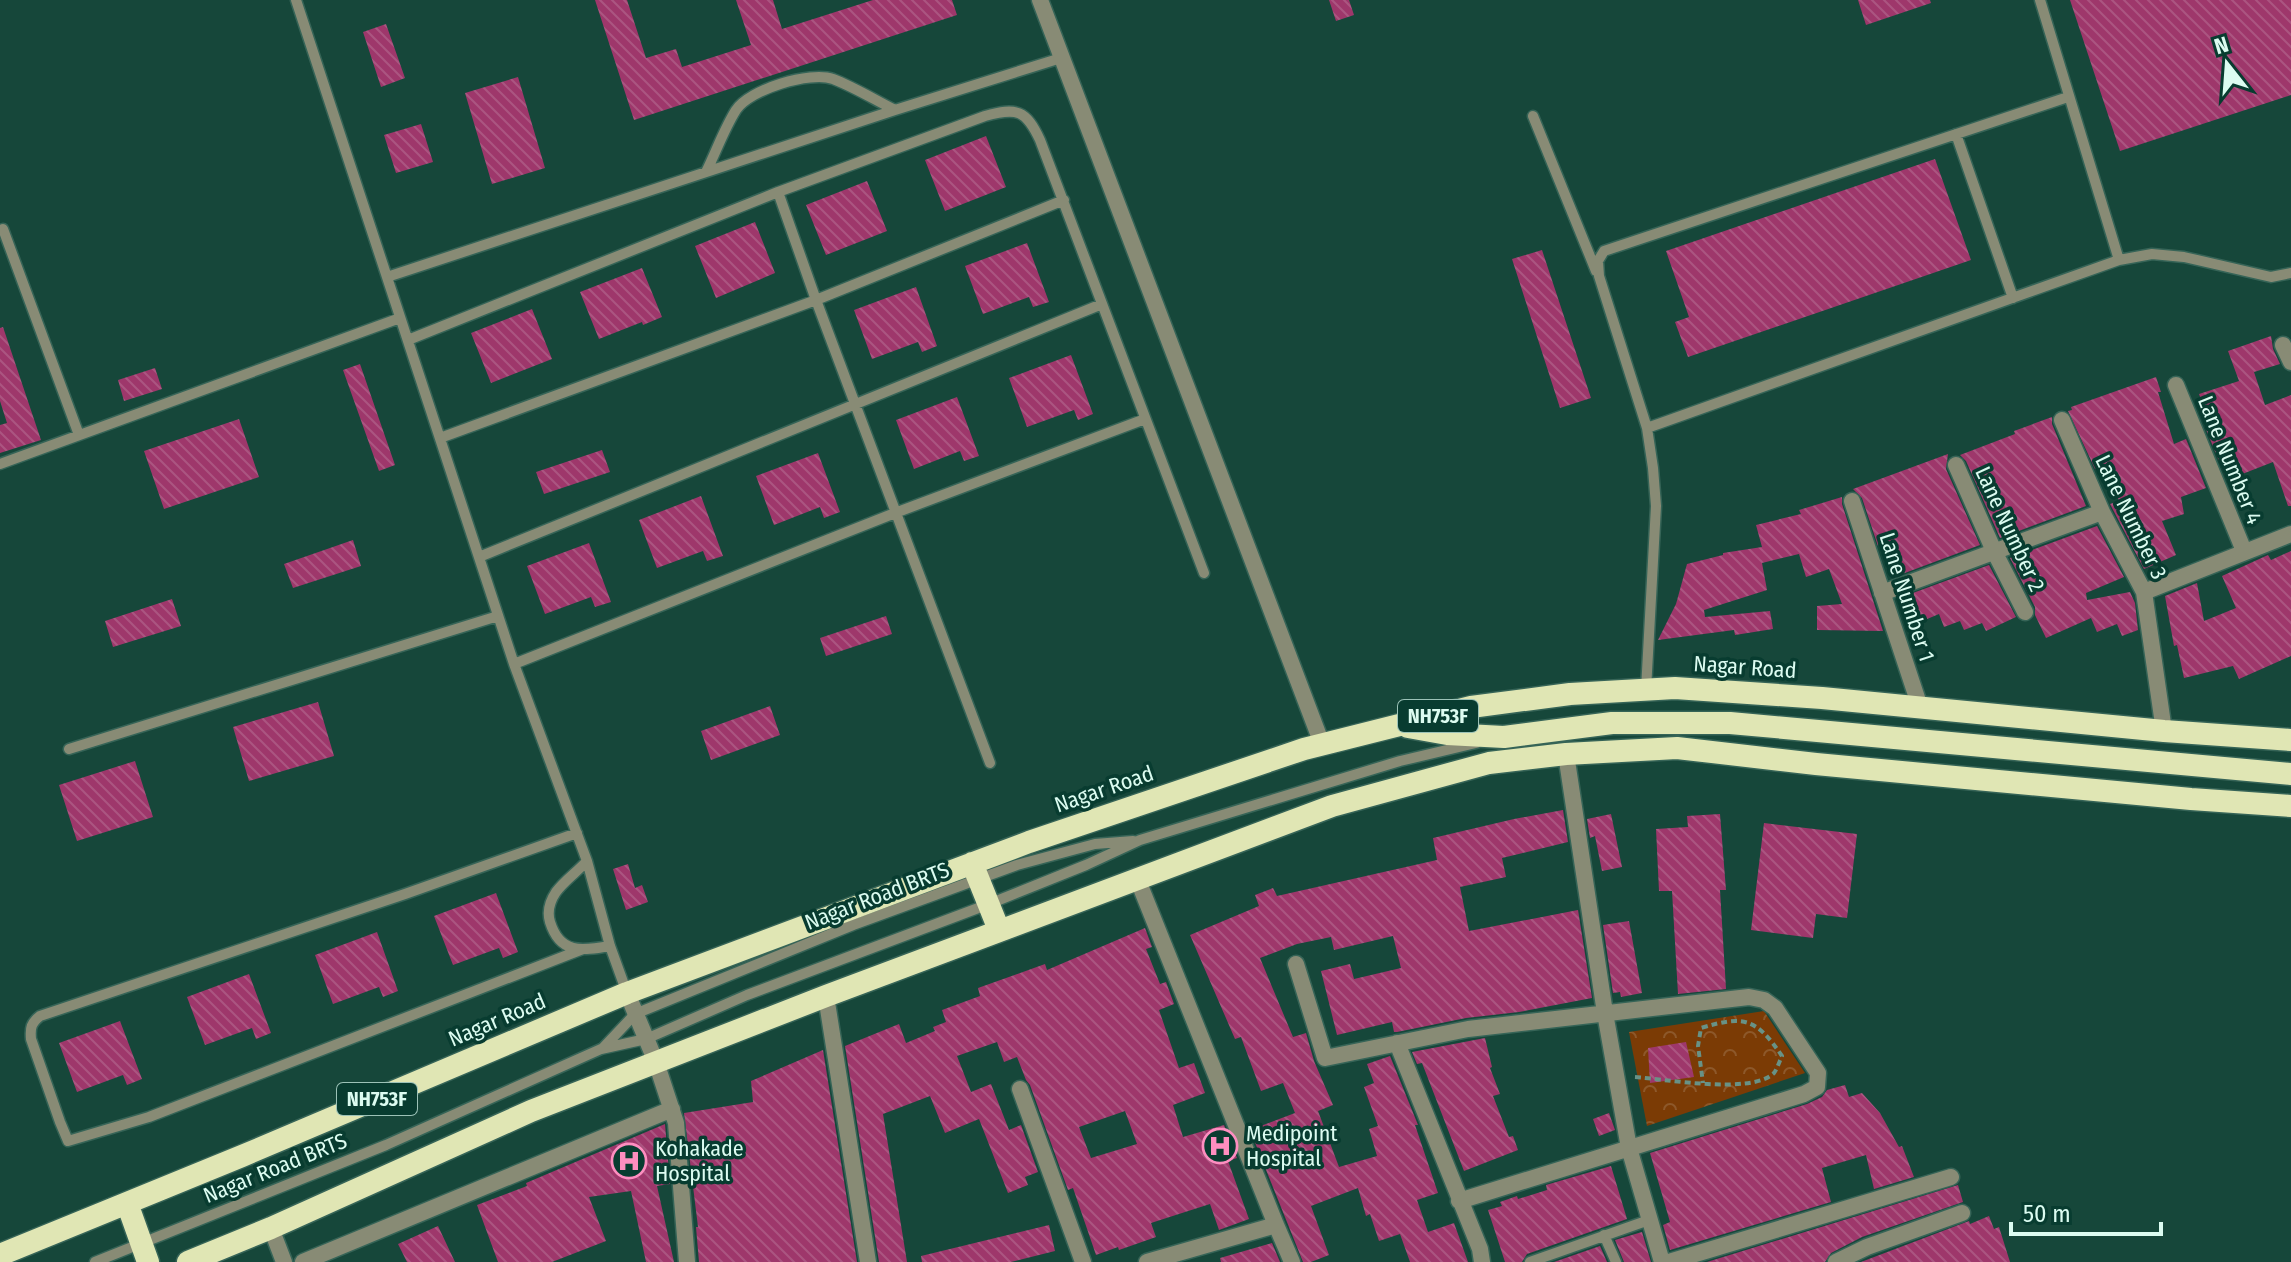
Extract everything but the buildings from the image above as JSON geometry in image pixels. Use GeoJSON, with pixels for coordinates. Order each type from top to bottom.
{"type":"FeatureCollection","features":[{"type":"Feature","properties":{"kind":"highway","name":"Nagar Road"},"geometry":{"type":"LineString","coordinates":[[0,1255],[242,1156],[975,871],[1029,842],[1322,744],[1471,707],[1570,694],[1675,688],[2291,740]]}},
{"type":"Feature","properties":{"kind":"highway"},"geometry":{"type":"LineString","coordinates":[[1399,726],[1447,734],[1504,737],[1612,723],[1730,723],[2291,774]]}},
{"type":"Feature","properties":{"kind":"highway","name":"NH753F"},"geometry":{"type":"LineString","coordinates":[[188,1262],[531,1111],[826,996],[1332,806],[1489,763],[1566,754],[1677,748],[1816,764],[2291,806]]}},
{"type":"Feature","properties":{"kind":"highway"},"geometry":{"type":"LineString","coordinates":[[975,871],[999,930]]}},
{"type":"Feature","properties":{"kind":"highway"},"geometry":{"type":"LineString","coordinates":[[127,1203],[144,1252]]}},
{"type":"Feature","properties":{"kind":"street"},"geometry":{"type":"LineString","coordinates":[[1040,0],[1322,744]]}},
{"type":"Feature","properties":{"kind":"street"},"geometry":{"type":"LineString","coordinates":[[2283,345],[2291,362]]}},
{"type":"Feature","properties":{"kind":"street","name":"Lane Number 4"},"geometry":{"type":"LineString","coordinates":[[2176,385],[2244,551]]}},
{"type":"Feature","properties":{"kind":"street","name":"Lane Number 3"},"geometry":{"type":"LineString","coordinates":[[2062,420],[2102,512],[2144,592],[2164,731]]}},
{"type":"Feature","properties":{"kind":"street","name":"Lane Number 2"},"geometry":{"type":"LineString","coordinates":[[1956,465],[2025,612]]}},
{"type":"Feature","properties":{"kind":"street","name":"Lane Number 1"},"geometry":{"type":"LineString","coordinates":[[1852,501],[1920,707]]}},
{"type":"Feature","properties":{"kind":"street"},"geometry":{"type":"LineString","coordinates":[[1882,593],[2102,512]]}},
{"type":"Feature","properties":{"kind":"street"},"geometry":{"type":"LineString","coordinates":[[2144,592],[2291,534]]}},
{"type":"Feature","properties":{"kind":"street"},"geometry":{"type":"LineString","coordinates":[[1566,754],[1629,1148],[1662,1262]]}},
{"type":"Feature","properties":{"kind":"street"},"geometry":{"type":"LineString","coordinates":[[1137,878],[1292,1262]]}},
{"type":"Feature","properties":{"kind":"street"},"geometry":{"type":"LineString","coordinates":[[1296,964],[1325,1058],[1468,1029],[1749,997],[1764,1000],[1775,1008],[1818,1073],[1817,1087],[1804,1094],[1459,1201]]}},
{"type":"Feature","properties":{"kind":"street"},"geometry":{"type":"LineString","coordinates":[[826,996],[868,1262]]}},
{"type":"Feature","properties":{"kind":"street"},"geometry":{"type":"LineString","coordinates":[[631,1004],[672,1109],[679,1147],[687,1262]]}},
{"type":"Feature","properties":{"kind":"street"},"geometry":{"type":"LineString","coordinates":[[1397,1043],[1480,1249],[1482,1262]]}},
{"type":"Feature","properties":{"kind":"street"},"geometry":{"type":"LineString","coordinates":[[1020,1089],[1083,1262]]}},
{"type":"Feature","properties":{"kind":"street"},"geometry":{"type":"LineString","coordinates":[[303,1262],[672,1109]]}},
{"type":"Feature","properties":{"kind":"street"},"geometry":{"type":"LineString","coordinates":[[1669,1262],[1951,1177]]}},
{"type":"Feature","properties":{"kind":"street"},"geometry":{"type":"LineString","coordinates":[[1836,1262],[1867,1247],[1962,1213]]}},
{"type":"Feature","properties":{"kind":"street"},"geometry":{"type":"LineString","coordinates":[[1147,1262],[1276,1225]]}},
{"type":"Feature","properties":{"kind":"street"},"geometry":{"type":"LineString","coordinates":[[271,1228],[284,1262]]}},
{"type":"Feature","properties":{"kind":"lane"},"geometry":{"type":"LineString","coordinates":[[296,0],[514,664],[587,861],[610,946],[631,1004],[601,1049]]}},
{"type":"Feature","properties":{"kind":"lane"},"geometry":{"type":"LineString","coordinates":[[2040,0],[2119,260]]}},
{"type":"Feature","properties":{"kind":"lane"},"geometry":{"type":"LineString","coordinates":[[387,277],[1061,58]]}},
{"type":"Feature","properties":{"kind":"lane"},"geometry":{"type":"LineString","coordinates":[[706,172],[736,109],[748,97],[762,90],[810,77],[831,78],[895,110]]}},
{"type":"Feature","properties":{"kind":"lane"},"geometry":{"type":"LineString","coordinates":[[1599,276],[1598,261],[1604,251],[2068,97]]}},
{"type":"Feature","properties":{"kind":"lane"},"geometry":{"type":"LineString","coordinates":[[408,340],[778,192],[1003,111],[1019,113],[1032,122],[1064,200],[1204,573]]}},
{"type":"Feature","properties":{"kind":"lane"},"geometry":{"type":"LineString","coordinates":[[1533,116],[1599,276],[1647,428],[1656,506],[1646,690]]}},
{"type":"Feature","properties":{"kind":"lane"},"geometry":{"type":"LineString","coordinates":[[1956,134],[2013,298]]}},
{"type":"Feature","properties":{"kind":"lane"},"geometry":{"type":"LineString","coordinates":[[778,192],[990,763]]}},
{"type":"Feature","properties":{"kind":"lane"},"geometry":{"type":"LineString","coordinates":[[440,438],[816,300],[1064,200]]}},
{"type":"Feature","properties":{"kind":"lane"},"geometry":{"type":"LineString","coordinates":[[3,229],[79,435]]}},
{"type":"Feature","properties":{"kind":"lane"},"geometry":{"type":"LineString","coordinates":[[1647,428],[2119,260],[2152,254],[2184,257],[2271,277],[2291,273]]}},
{"type":"Feature","properties":{"kind":"lane"},"geometry":{"type":"LineString","coordinates":[[479,557],[1102,304]]}},
{"type":"Feature","properties":{"kind":"lane"},"geometry":{"type":"LineString","coordinates":[[0,464],[400,318]]}},
{"type":"Feature","properties":{"kind":"lane"},"geometry":{"type":"LineString","coordinates":[[514,664],[895,513],[1145,419]]}},
{"type":"Feature","properties":{"kind":"lane"},"geometry":{"type":"LineString","coordinates":[[69,749],[498,616]]}},
{"type":"Feature","properties":{"kind":"lane","name":"Nagar Road BRTS"},"geometry":{"type":"LineString","coordinates":[[95,1262],[144,1252],[601,1049],[646,1039],[747,995],[989,904],[1140,840],[1400,761],[1504,737]]}},
{"type":"Feature","properties":{"kind":"lane"},"geometry":{"type":"LineString","coordinates":[[577,833],[40,1016],[33,1021],[31,1039],[68,1141],[149,1117],[583,949]]}},
{"type":"Feature","properties":{"kind":"lane","name":"Nagar Road BRTS"},"geometry":{"type":"LineString","coordinates":[[975,871],[1017,865],[1095,844],[1140,840]]}},
{"type":"Feature","properties":{"kind":"lane"},"geometry":{"type":"LineString","coordinates":[[587,861],[556,892],[548,913],[555,938],[569,947],[610,946]]}},
{"type":"Feature","properties":{"kind":"lane"},"geometry":{"type":"LineString","coordinates":[[1530,1262],[1649,1220]]}},
{"type":"Feature","properties":{"kind":"lane"},"geometry":{"type":"LineString","coordinates":[[1604,1235],[1616,1262]]}},
{"type":"Feature","properties":{"kind":"path"},"geometry":{"type":"LineString","coordinates":[[1616,1076],[1722,1086],[1758,1081],[1774,1073],[1782,1056],[1762,1029],[1743,1021],[1725,1021],[1701,1028],[1698,1046],[1703,1083]]}},
{"type":"Feature","properties":{"kind":"green space"},"geometry":{"type":"Polygon","coordinates":[[[1764,1011],[1805,1073],[1647,1126],[1629,1032],[1764,1011]]]}},
{"type":"Feature","properties":{"kind":"place","name":"Medipoint Hospital"},"geometry":{"type":"Point","coordinates":[1220,1146]}},
{"type":"Feature","properties":{"kind":"place","name":"Kohakade Hospital"},"geometry":{"type":"Point","coordinates":[629,1161]}}]}
